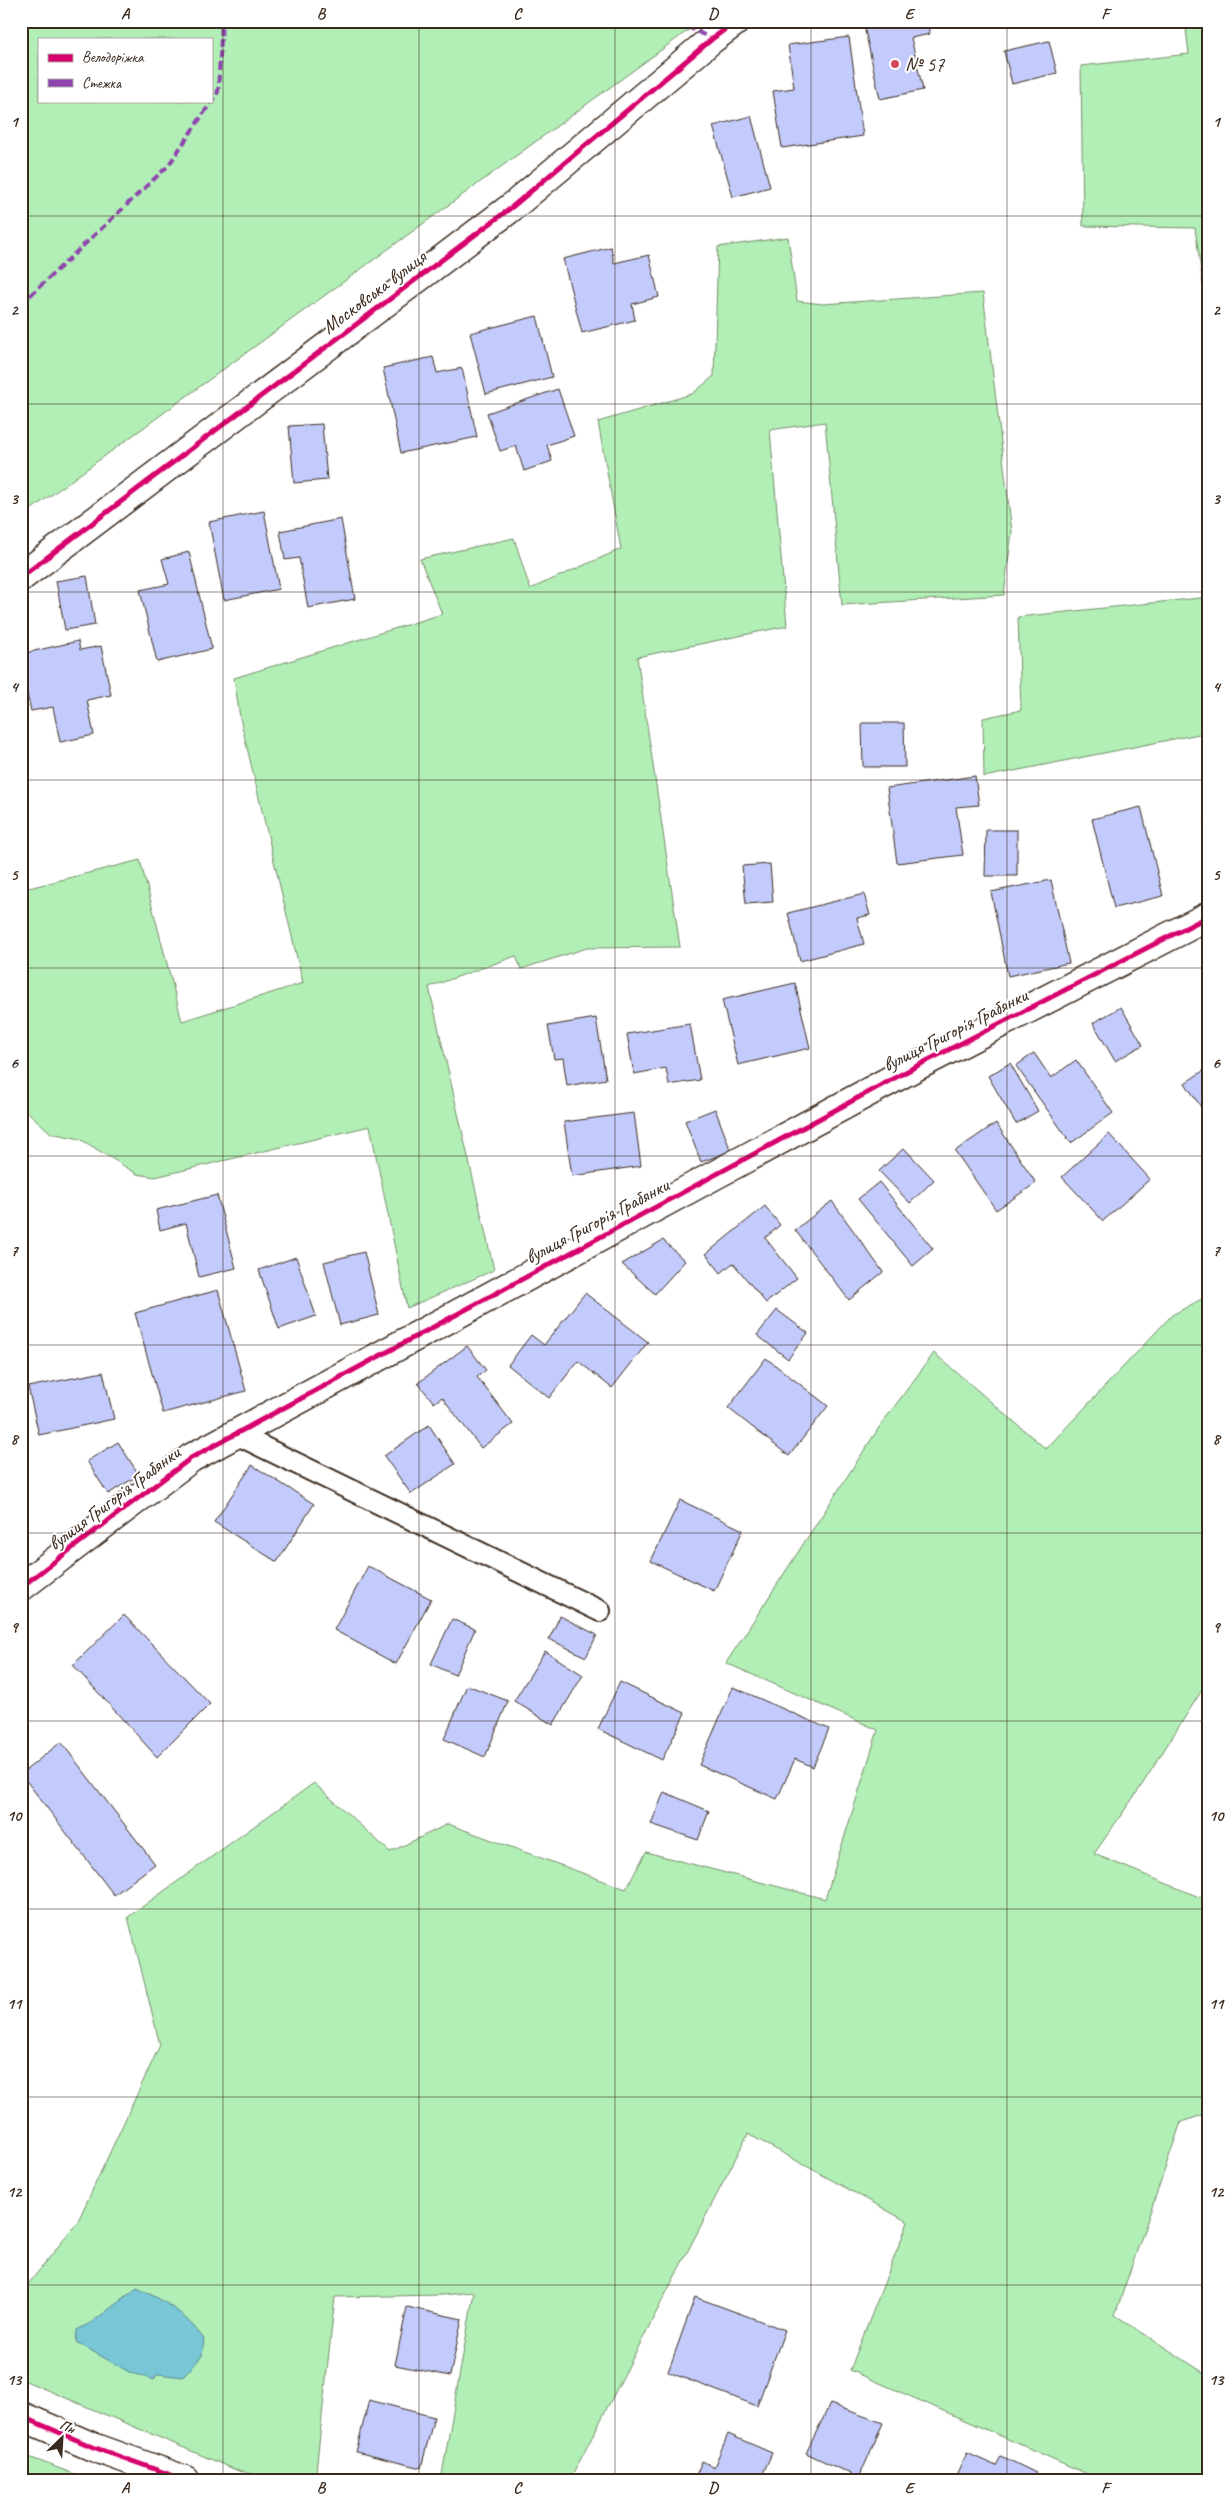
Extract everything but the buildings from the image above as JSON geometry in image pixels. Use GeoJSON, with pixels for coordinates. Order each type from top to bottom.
{"type":"FeatureCollection","features":[{"type":"Feature","properties":{"kind":"street","name":"Московська вулиця"},"geometry":{"type":"LineString","coordinates":[[21,577],[512,207],[736,21]]}},
{"type":"Feature","properties":{"kind":"street","name":"вулиця Григорія Грабянки"},"geometry":{"type":"LineString","coordinates":[[21,1587],[191,1458],[913,1068],[1209,916]]}},
{"type":"Feature","properties":{"kind":"street"},"geometry":{"type":"LineString","coordinates":[[21,2416],[93,2447],[185,2480]]}},
{"type":"Feature","properties":{"kind":"lane"},"geometry":{"type":"LineString","coordinates":[[236,1434],[600,1610]]}},
{"type":"Feature","properties":{"kind":"green space"},"geometry":{"type":"Polygon","coordinates":[[[21,21],[701,21],[21,517],[21,21]]]}},
{"type":"Feature","properties":{"kind":"green space"},"geometry":{"type":"Polygon","coordinates":[[[1185,21],[1209,21],[1209,328],[1195,228],[1083,226],[1081,66],[1189,54],[1185,21]]]}},
{"type":"Feature","properties":{"kind":"green space"},"geometry":{"type":"Polygon","coordinates":[[[788,237],[797,301],[823,304],[983,293],[1012,532],[1004,595],[842,605],[825,422],[770,430],[787,626],[637,657],[680,947],[587,948],[521,969],[516,956],[429,987],[494,1270],[407,1308],[370,1126],[155,1177],[137,1174],[80,1139],[51,1133],[21,1106],[21,890],[140,860],[182,1021],[303,983],[240,718],[234,678],[442,614],[420,559],[514,538],[530,589],[621,549],[598,422],[692,394],[714,376],[718,247],[788,237]]]}},
{"type":"Feature","properties":{"kind":"green space"},"geometry":{"type":"Polygon","coordinates":[[[1209,597],[1209,732],[984,777],[983,718],[1021,710],[1018,617],[1209,597]]]}},
{"type":"Feature","properties":{"kind":"green space"},"geometry":{"type":"Polygon","coordinates":[[[1209,1295],[1209,1679],[1140,1788],[1094,1854],[1209,1901],[1209,2113],[1181,2122],[1115,2315],[1209,2376],[1209,2470],[1204,2480],[1101,2480],[850,2370],[908,2222],[748,2134],[570,2480],[441,2480],[474,2292],[443,2295],[335,2297],[315,2480],[287,2480],[241,2472],[21,2379],[21,2293],[77,2223],[160,2045],[128,1917],[314,1783],[390,1852],[448,1824],[626,1889],[646,1852],[825,1899],[878,1730],[726,1663],[880,1426],[934,1353],[1046,1449],[1172,1315],[1209,1295]]]}},
{"type":"Feature","properties":{"kind":"green space"},"geometry":{"type":"Polygon","coordinates":[[[21,2454],[90,2480],[21,2480],[21,2454]]]}},
{"type":"Feature","properties":{"kind":"water"},"geometry":{"type":"Polygon","coordinates":[[[137,2288],[158,2298],[182,2315],[204,2339],[202,2356],[183,2377],[157,2374],[154,2380],[129,2372],[76,2342],[77,2330],[92,2322],[137,2288]]]}},
{"type":"Feature","properties":{"kind":"marked path"},"geometry":{"type":"LineString","coordinates":[[212,101],[218,92],[222,21]]}},
{"type":"Feature","properties":{"kind":"marked path"},"geometry":{"type":"LineString","coordinates":[[676,21],[712,39]]}},
{"type":"Feature","properties":{"kind":"marked path"},"geometry":{"type":"LineString","coordinates":[[21,304],[168,166],[211,102]]}},
{"type":"Feature","properties":{"kind":"cycle path"},"geometry":{"type":"LineString","coordinates":[[21,577],[512,207],[736,21]]}},
{"type":"Feature","properties":{"kind":"cycle path"},"geometry":{"type":"LineString","coordinates":[[21,1587],[191,1458],[913,1068],[1209,916]]}},
{"type":"Feature","properties":{"kind":"cycle path"},"geometry":{"type":"LineString","coordinates":[[21,2416],[93,2447],[185,2480]]}},
{"type":"Feature","properties":{"kind":"place","name":"№ 57"},"geometry":{"type":"Point","coordinates":[895,64]}}]}
